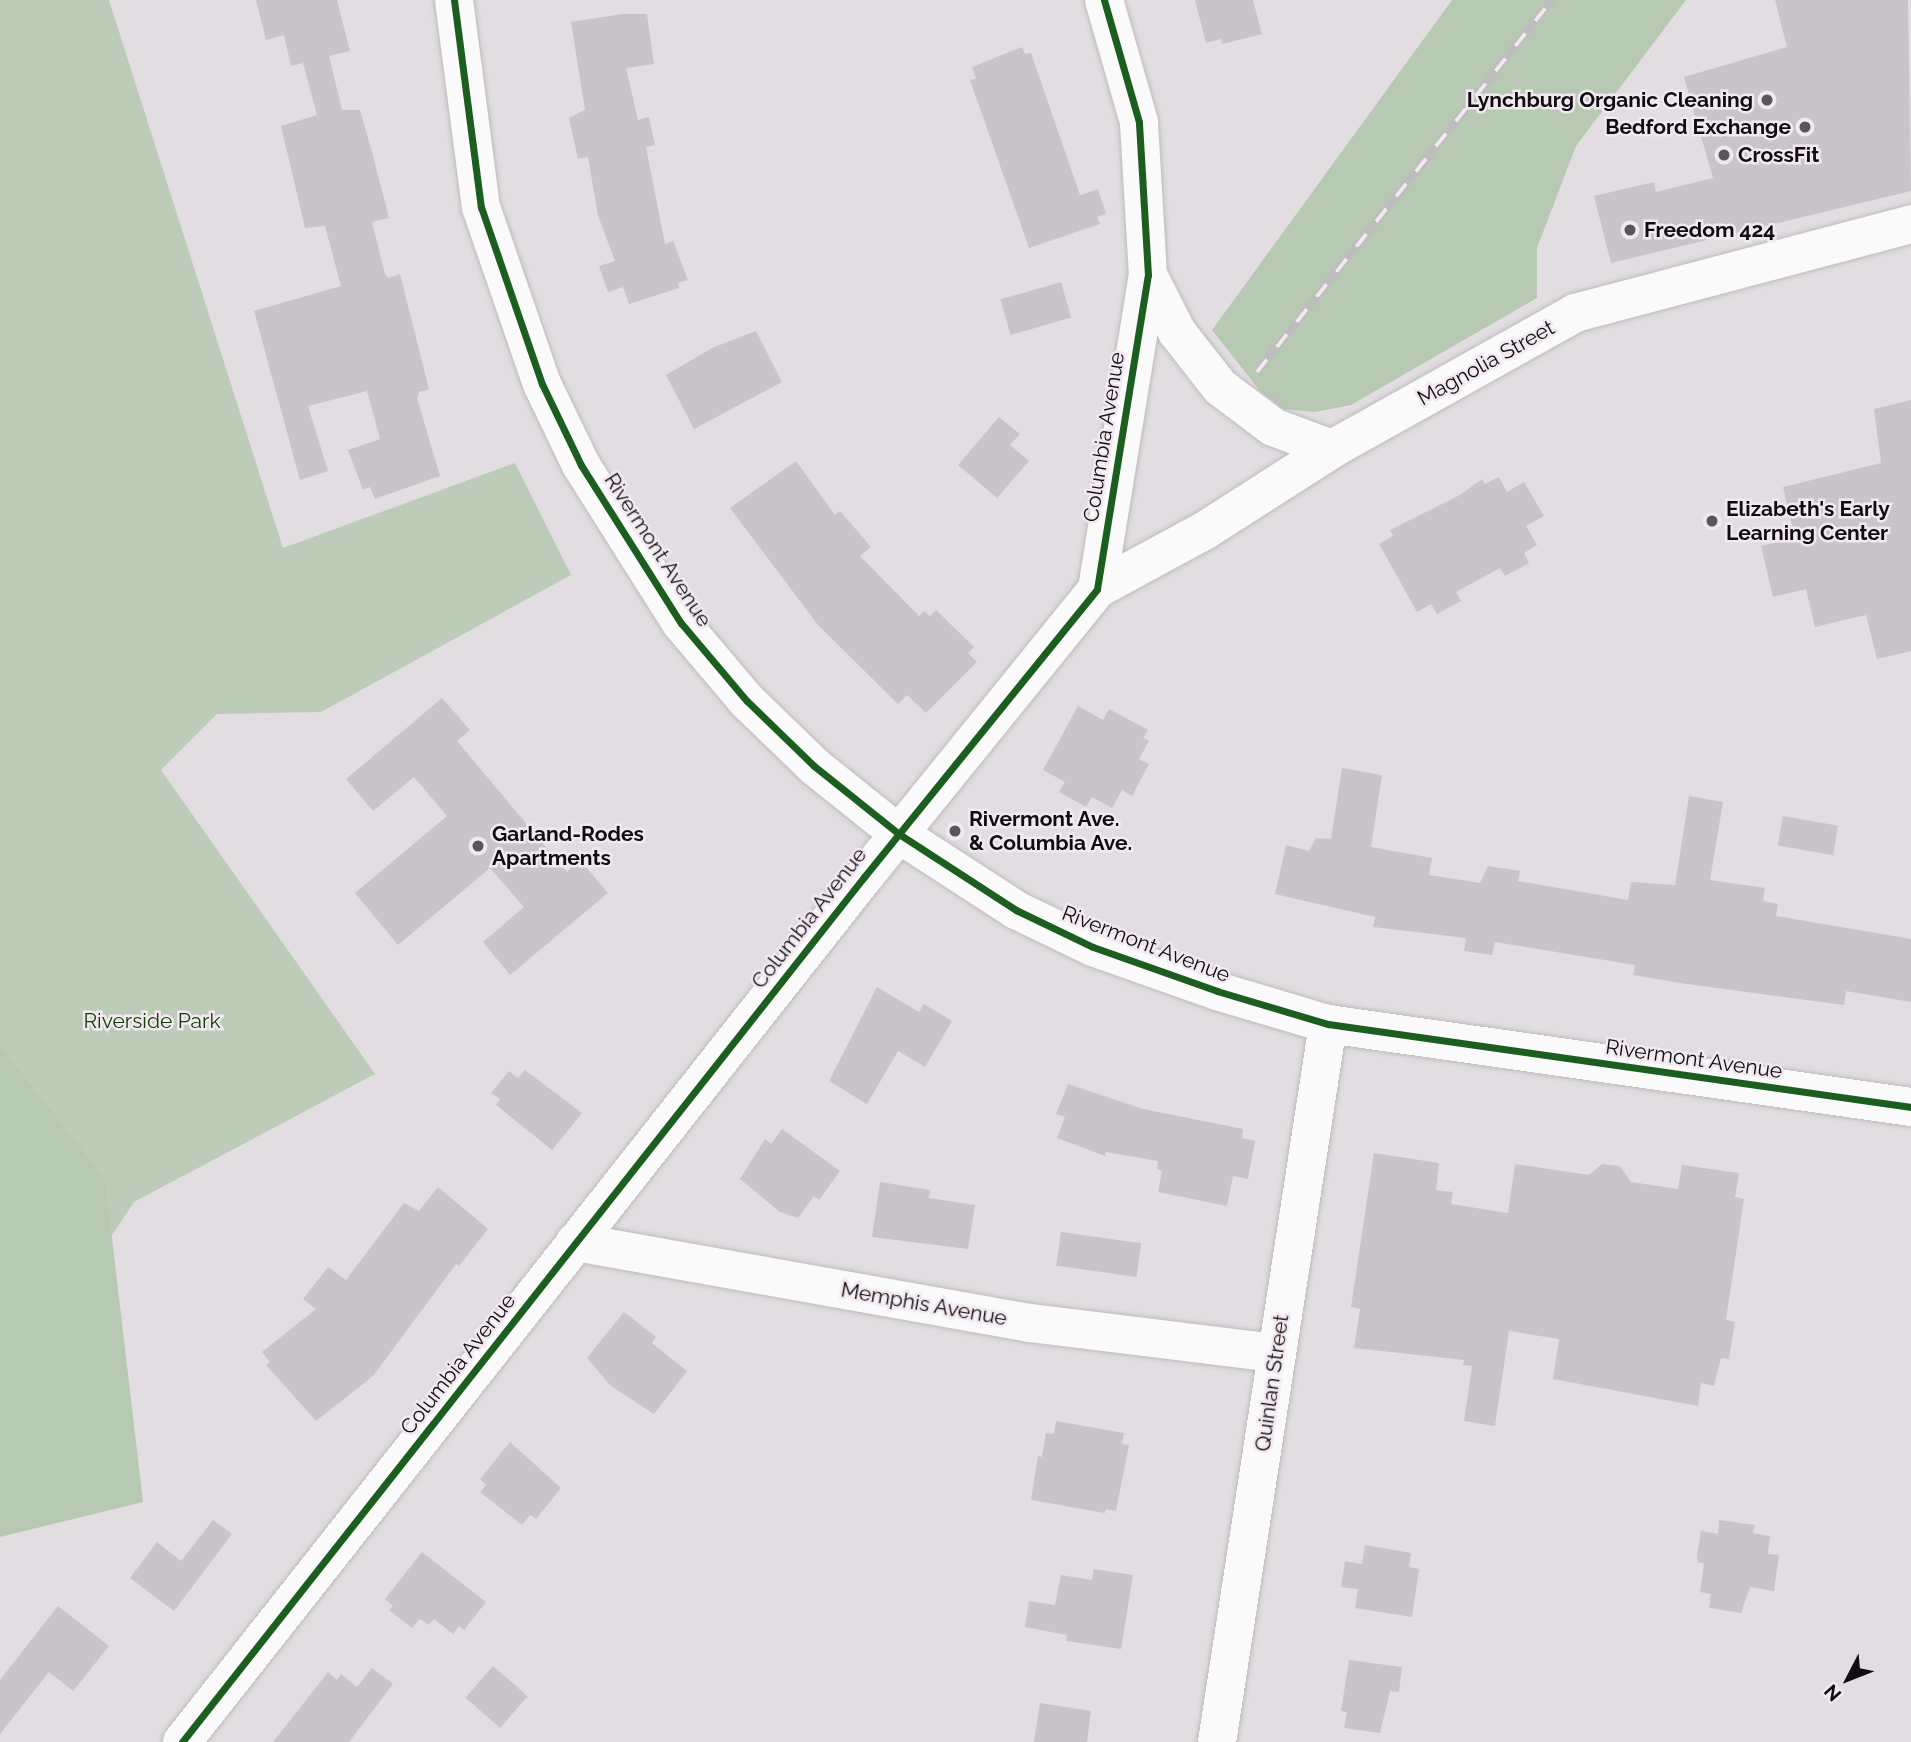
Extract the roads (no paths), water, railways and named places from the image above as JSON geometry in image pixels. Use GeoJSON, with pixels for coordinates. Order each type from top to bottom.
{"type":"FeatureCollection","features":[{"type":"Feature","properties":{"kind":"street","name":"Rivermont Avenue"},"geometry":{"type":"LineString","coordinates":[[454,0],[481,206],[542,383],[581,465],[681,623],[747,701],[814,766],[899,834],[1016,910],[1093,947],[1217,991],[1328,1024],[1911,1107]]}},
{"type":"Feature","properties":{"kind":"street","name":"Columbia Avenue"},"geometry":{"type":"LineString","coordinates":[[181,1742],[899,834],[1097,589],[1148,275],[1139,122],[1104,0]]}},
{"type":"Feature","properties":{"kind":"street","name":"Magnolia Street"},"geometry":{"type":"LineString","coordinates":[[1097,589],[1204,531],[1332,449],[1575,313],[1911,224]]}},
{"type":"Feature","properties":{"kind":"street","name":"Columbia Avenue"},"geometry":{"type":"LineString","coordinates":[[1148,275],[1177,332],[1220,387],[1273,427],[1332,449]]}},
{"type":"Feature","properties":{"kind":"street","name":"Quinlan Street"},"geometry":{"type":"LineString","coordinates":[[1217,1742],[1275,1353],[1328,1024]]}},
{"type":"Feature","properties":{"kind":"street","name":"Memphis Avenue"},"geometry":{"type":"LineString","coordinates":[[575,1242],[1030,1323],[1275,1353]]}},
{"type":"Feature","properties":{"kind":"railway"},"geometry":{"type":"LineString","coordinates":[[1257,372],[1552,0]]}},
{"type":"Feature","properties":{"kind":"place","name":"Lynchburg Organic Cleaning"},"geometry":{"type":"Point","coordinates":[1767,100]}},
{"type":"Feature","properties":{"kind":"place","name":"Bedford Exchange"},"geometry":{"type":"Point","coordinates":[1805,127]}},
{"type":"Feature","properties":{"kind":"place","name":"CrossFit"},"geometry":{"type":"Point","coordinates":[1724,155]}},
{"type":"Feature","properties":{"kind":"place","name":"Freedom 424"},"geometry":{"type":"Point","coordinates":[1630,230]}},
{"type":"Feature","properties":{"kind":"place","name":"Elizabeth's Early Learning Center"},"geometry":{"type":"Point","coordinates":[1712,521]}},
{"type":"Feature","properties":{"kind":"place","name":"Rivermont Ave. & Columbia Ave."},"geometry":{"type":"Point","coordinates":[955,831]}},
{"type":"Feature","properties":{"kind":"place","name":"Garland-Rodes Apartments"},"geometry":{"type":"Point","coordinates":[478,846]}},
{"type":"Feature","properties":{"kind":"park label","name":"Riverside Park"},"geometry":{"type":"Point","coordinates":[152,1021]}}]}
